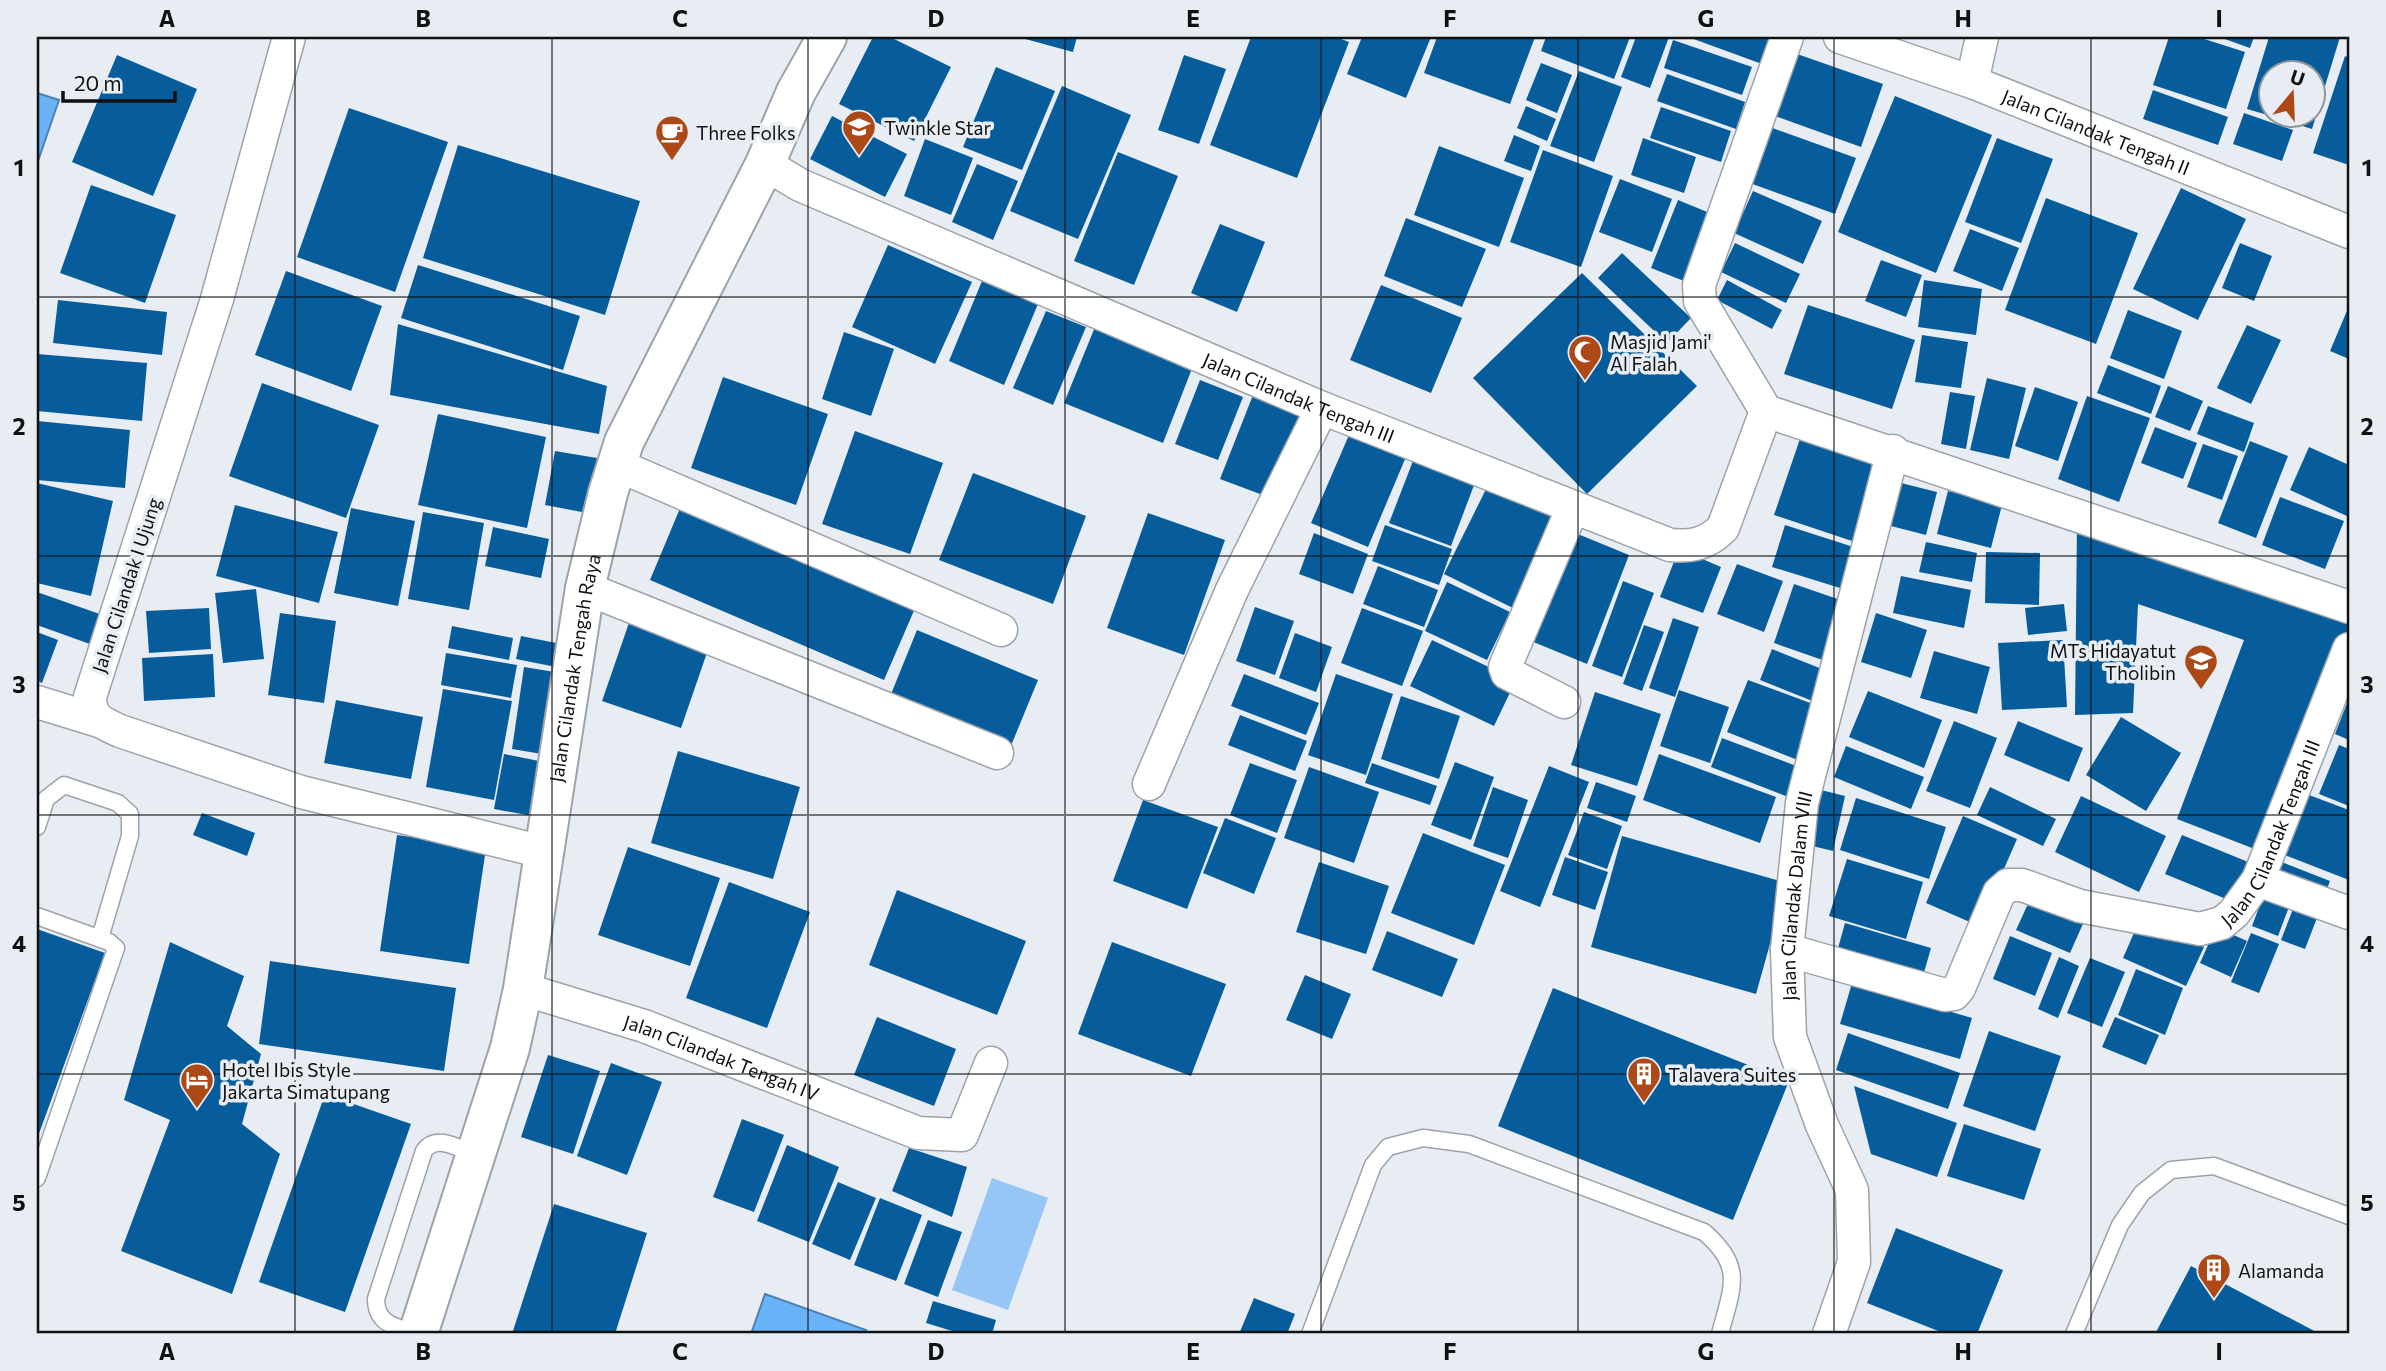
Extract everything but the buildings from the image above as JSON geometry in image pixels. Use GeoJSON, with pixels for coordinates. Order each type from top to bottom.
{"type":"FeatureCollection","features":[{"type":"Feature","properties":{"kind":"street","name":"Jalan Cilandak I Ujung"},"geometry":{"type":"LineString","coordinates":[[99,721],[92,714],[90,696],[217,299],[289,37]]}},
{"type":"Feature","properties":{"kind":"street","name":"Jalan Cilandak Tengah Raya"},"geometry":{"type":"LineString","coordinates":[[418,1334],[510,1048],[523,989],[525,848],[585,588],[624,442],[765,164],[796,92],[827,37]]}},
{"type":"Feature","properties":{"kind":"street"},"geometry":{"type":"LineString","coordinates":[[1787,37],[1699,285],[1700,301],[1766,411],[1893,451],[2349,607]]}},
{"type":"Feature","properties":{"kind":"street","name":"Jalan Cilandak Tengah II"},"geometry":{"type":"LineString","coordinates":[[1840,37],[1972,82],[2349,232]]}},
{"type":"Feature","properties":{"kind":"street"},"geometry":{"type":"LineString","coordinates":[[1972,82],[1982,37]]}},
{"type":"Feature","properties":{"kind":"street","name":"Jalan Cilandak Tengah III"},"geometry":{"type":"LineString","coordinates":[[765,164],[800,186],[1322,408],[1670,545],[1687,546],[1710,541],[1723,528],[1766,411]]}},
{"type":"Feature","properties":{"kind":"street"},"geometry":{"type":"LineString","coordinates":[[1149,784],[1232,590],[1322,408]]}},
{"type":"Feature","properties":{"kind":"street","name":"Jalan Cilandak Dalam VIII"},"geometry":{"type":"LineString","coordinates":[[1829,1334],[1854,1262],[1852,1190],[1822,1125],[1790,1037],[1787,950],[1802,803],[1893,451]]}},
{"type":"Feature","properties":{"kind":"street"},"geometry":{"type":"LineString","coordinates":[[617,465],[1001,630]]}},
{"type":"Feature","properties":{"kind":"street"},"geometry":{"type":"LineString","coordinates":[[1564,702],[1507,673],[1505,667],[1573,507]]}},
{"type":"Feature","properties":{"kind":"street"},"geometry":{"type":"LineString","coordinates":[[585,588],[997,753]]}},
{"type":"Feature","properties":{"kind":"street","name":"Jalan Cilandak Tengah III"},"geometry":{"type":"LineString","coordinates":[[1787,950],[1945,995],[1954,994],[1965,976],[1999,893],[2008,885],[2022,886],[2080,906],[2200,929],[2228,918],[2258,880],[2349,649]]}},
{"type":"Feature","properties":{"kind":"street"},"geometry":{"type":"LineString","coordinates":[[37,702],[301,792],[525,848]]}},
{"type":"Feature","properties":{"kind":"street"},"geometry":{"type":"LineString","coordinates":[[2258,880],[2349,913]]}},
{"type":"Feature","properties":{"kind":"street","name":"Jalan Cilandak Tengah IV"},"geometry":{"type":"LineString","coordinates":[[523,989],[643,1026],[918,1133],[962,1135],[991,1063]]}},
{"type":"Feature","properties":{"kind":"lane"},"geometry":{"type":"LineString","coordinates":[[37,827],[46,799],[64,785],[118,803],[130,814],[130,836],[100,938]]}},
{"type":"Feature","properties":{"kind":"lane"},"geometry":{"type":"LineString","coordinates":[[37,916],[114,944],[116,952],[37,1178]]}},
{"type":"Feature","properties":{"kind":"lane"},"geometry":{"type":"LineString","coordinates":[[1310,1334],[1373,1165],[1388,1147],[1423,1138],[1469,1144],[1704,1232],[1725,1250],[1731,1264],[1731,1293],[1720,1334]]}},
{"type":"Feature","properties":{"kind":"lane"},"geometry":{"type":"LineString","coordinates":[[418,1334],[382,1321],[376,1313],[376,1299],[428,1145],[441,1142],[476,1155]]}},
{"type":"Feature","properties":{"kind":"lane"},"geometry":{"type":"LineString","coordinates":[[2074,1334],[2120,1225],[2142,1193],[2171,1170],[2214,1166],[2349,1216]]}},
{"type":"Feature","properties":{"kind":"shaded area"},"geometry":{"type":"Polygon","coordinates":[[[37,93],[59,100],[37,164],[37,93]]]}},
{"type":"Feature","properties":{"kind":"shaded area"},"geometry":{"type":"Polygon","coordinates":[[[992,1178],[1048,1198],[1008,1310],[952,1290],[992,1178]]]}},
{"type":"Feature","properties":{"kind":"shaded area"},"geometry":{"type":"Polygon","coordinates":[[[765,1294],[866,1330],[864,1334],[751,1334],[765,1294]]]}},
{"type":"Feature","properties":{"kind":"place","name":"Twinkle Star"},"geometry":{"type":"Point","coordinates":[859,157]}},
{"type":"Feature","properties":{"kind":"place","name":"Three Folks"},"geometry":{"type":"Point","coordinates":[672,162]}},
{"type":"Feature","properties":{"kind":"place","name":"Masjid Jami' Al Falah"},"geometry":{"type":"Point","coordinates":[1585,382]}},
{"type":"Feature","properties":{"kind":"place","name":"MTs Hidayatut Tholibin"},"geometry":{"type":"Point","coordinates":[2201,691]}},
{"type":"Feature","properties":{"kind":"place","name":"Talavera Suites"},"geometry":{"type":"Point","coordinates":[1644,1104]}},
{"type":"Feature","properties":{"kind":"place","name":"Hotel Ibis Style Jakarta Simatupang"},"geometry":{"type":"Point","coordinates":[197,1110]}},
{"type":"Feature","properties":{"kind":"place","name":"Alamanda"},"geometry":{"type":"Point","coordinates":[2214,1300]}}]}
